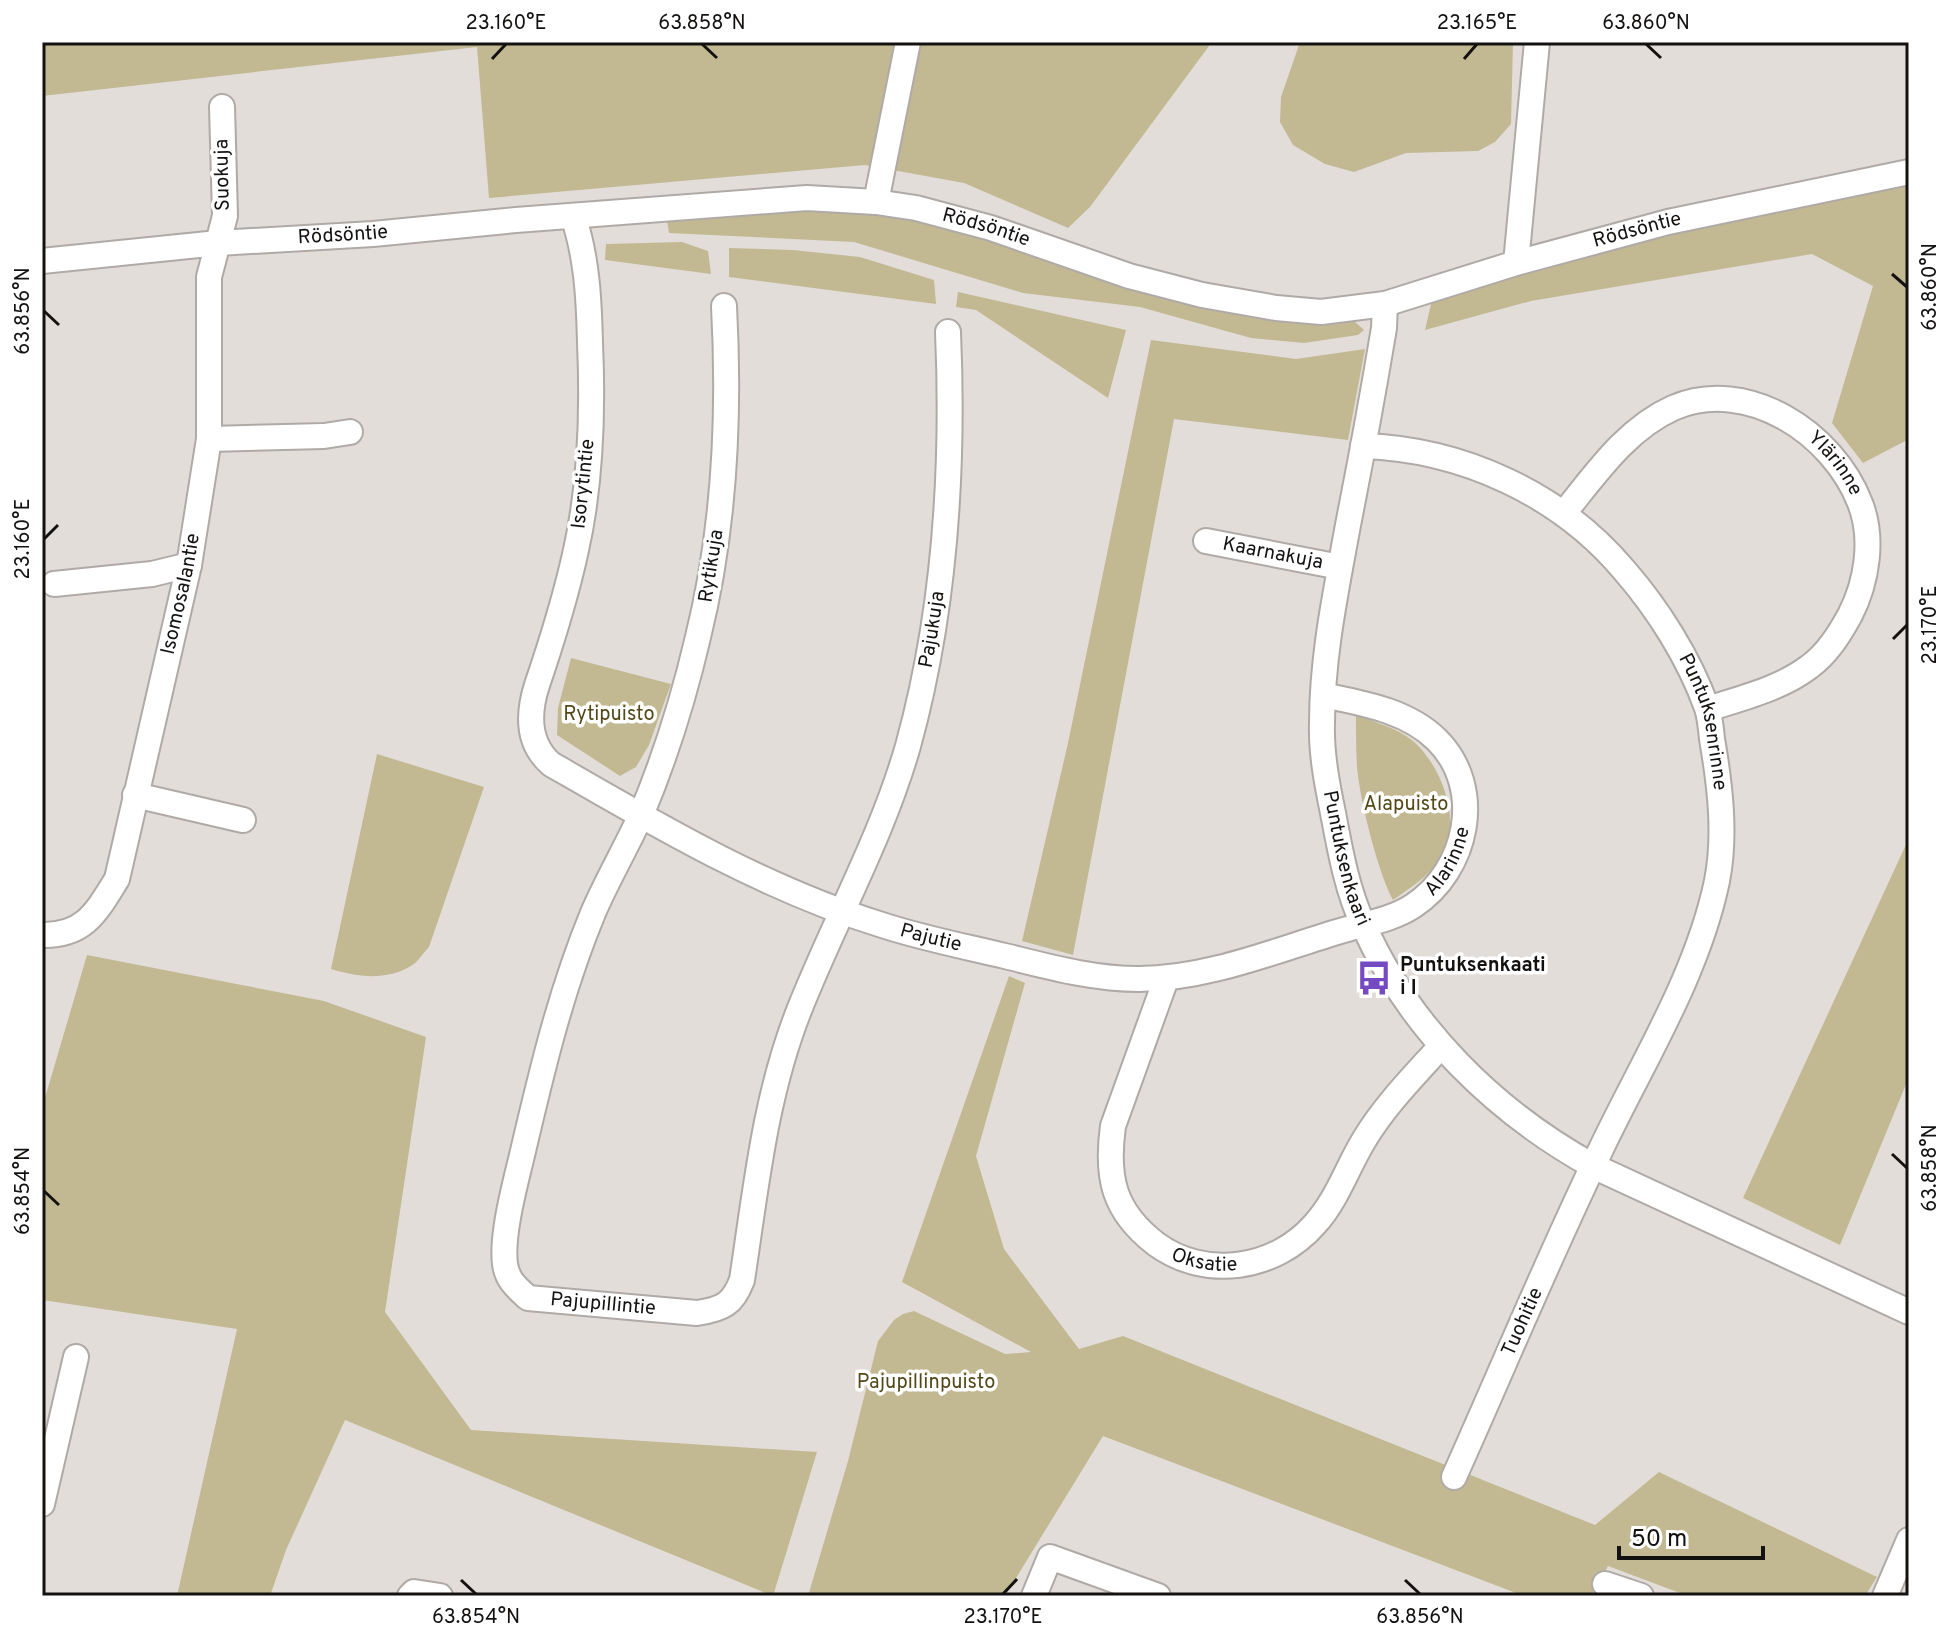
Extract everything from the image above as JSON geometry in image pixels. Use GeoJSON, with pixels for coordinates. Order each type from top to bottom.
{"type":"FeatureCollection","features":[{"type":"Feature","properties":{"kind":"street"},"geometry":{"type":"LineString","coordinates":[[876,202],[908,42]]}},
{"type":"Feature","properties":{"kind":"street"},"geometry":{"type":"LineString","coordinates":[[1516,263],[1537,42]]}},
{"type":"Feature","properties":{"kind":"street","name":"Suokuja"},"geometry":{"type":"LineString","coordinates":[[218,243],[225,216],[222,107]]}},
{"type":"Feature","properties":{"kind":"street","name":"Rödsöntie"},"geometry":{"type":"LineString","coordinates":[[42,261],[218,243],[373,234],[807,198],[916,208],[964,220],[1129,276],[1202,295],[1276,308],[1321,312],[1385,304],[1516,263],[1668,222],[1909,172]]}},
{"type":"Feature","properties":{"kind":"street","name":"Isorytintie"},"geometry":{"type":"LineString","coordinates":[[537,746],[532,734],[533,698],[577,548],[591,419],[586,275],[582,240],[573,216]]}},
{"type":"Feature","properties":{"kind":"street","name":"Isomosalantie"},"geometry":{"type":"LineString","coordinates":[[42,935],[78,928],[94,917],[117,879],[189,565],[209,439],[209,277],[218,243]]}},
{"type":"Feature","properties":{"kind":"street","name":"Puntuksenkaari"},"geometry":{"type":"LineString","coordinates":[[1385,304],[1384,328],[1327,637],[1321,726],[1325,774],[1339,846],[1362,924],[1408,1003],[1441,1046],[1514,1115],[1551,1142],[1593,1166],[1909,1312]]}},
{"type":"Feature","properties":{"kind":"street","name":"Rytikuja"},"geometry":{"type":"LineString","coordinates":[[640,816],[685,690],[710,589],[718,538],[726,430],[728,386],[724,306]]}},
{"type":"Feature","properties":{"kind":"street","name":"Pajukuja"},"geometry":{"type":"LineString","coordinates":[[842,911],[864,867],[907,749],[931,646],[948,482],[948,332]]}},
{"type":"Feature","properties":{"kind":"street","name":"Ylärinne"},"geometry":{"type":"LineString","coordinates":[[1564,513],[1601,467],[1648,423],[1674,408],[1702,401],[1731,401],[1760,406],[1790,419],[1820,445],[1846,475],[1861,505],[1868,541],[1859,592],[1840,634],[1817,661],[1784,682],[1708,709]]}},
{"type":"Feature","properties":{"kind":"street"},"geometry":{"type":"LineString","coordinates":[[209,439],[324,436],[350,432]]}},
{"type":"Feature","properties":{"kind":"street","name":"Puntuksenrinne"},"geometry":{"type":"LineString","coordinates":[[1363,446],[1446,458],[1490,472],[1564,513],[1593,537],[1645,594],[1680,652],[1708,709],[1719,795],[1721,840],[1717,880],[1689,966],[1593,1166]]}},
{"type":"Feature","properties":{"kind":"street","name":"Kaarnakuja"},"geometry":{"type":"LineString","coordinates":[[1206,541],[1340,567]]}},
{"type":"Feature","properties":{"kind":"street"},"geometry":{"type":"LineString","coordinates":[[54,584],[152,574],[189,565]]}},
{"type":"Feature","properties":{"kind":"street","name":"Alarinne"},"geometry":{"type":"LineString","coordinates":[[1323,695],[1376,707],[1420,726],[1449,755],[1460,780],[1465,830],[1459,853],[1452,864],[1427,896],[1410,908],[1383,920],[1362,924]]}},
{"type":"Feature","properties":{"kind":"street","name":"Pajutie"},"geometry":{"type":"LineString","coordinates":[[537,746],[551,764],[640,816],[842,911],[949,945],[1057,970],[1095,977],[1166,979],[1232,963],[1362,924]]}},
{"type":"Feature","properties":{"kind":"street"},"geometry":{"type":"LineString","coordinates":[[135,795],[243,820]]}},
{"type":"Feature","properties":{"kind":"street","name":"Pajupillintie"},"geometry":{"type":"LineString","coordinates":[[640,816],[594,912],[572,968],[551,1036],[517,1177],[506,1239],[505,1264],[509,1280],[528,1298],[697,1313],[719,1310],[731,1302],[742,1280],[772,1096],[800,1009],[842,911]]}},
{"type":"Feature","properties":{"kind":"street","name":"Oksatie"},"geometry":{"type":"LineString","coordinates":[[1166,979],[1113,1126],[1111,1184],[1136,1225],[1174,1256],[1195,1264],[1219,1268],[1258,1260],[1296,1242],[1315,1225],[1332,1202],[1363,1140],[1384,1110],[1441,1046]]}},
{"type":"Feature","properties":{"kind":"street","name":"Tuohitie"},"geometry":{"type":"LineString","coordinates":[[1454,1477],[1593,1166]]}},
{"type":"Feature","properties":{"kind":"street"},"geometry":{"type":"LineString","coordinates":[[42,1504],[46,1461],[76,1357]]}},
{"type":"Feature","properties":{"kind":"street"},"geometry":{"type":"LineString","coordinates":[[1885,1596],[1909,1540]]}},
{"type":"Feature","properties":{"kind":"street"},"geometry":{"type":"LineString","coordinates":[[1034,1596],[1050,1557],[1158,1596]]}},
{"type":"Feature","properties":{"kind":"street"},"geometry":{"type":"LineString","coordinates":[[1605,1584],[1641,1596]]}},
{"type":"Feature","properties":{"kind":"street"},"geometry":{"type":"LineString","coordinates":[[410,1596],[414,1592],[440,1596]]}},
{"type":"Feature","properties":{"kind":"green space"},"geometry":{"type":"Polygon","coordinates":[[[42,42],[1209,42],[1209,46],[1090,207],[1068,228],[964,183],[865,165],[489,198],[477,47],[42,96],[42,42]]]}},
{"type":"Feature","properties":{"kind":"green space"},"geometry":{"type":"Polygon","coordinates":[[[1300,42],[1513,42],[1511,124],[1495,142],[1478,151],[1406,153],[1354,172],[1325,164],[1293,145],[1280,122],[1281,97],[1300,42]]]}},
{"type":"Feature","properties":{"kind":"green space"},"geometry":{"type":"Polygon","coordinates":[[[1909,186],[1909,439],[1863,463],[1832,423],[1873,286],[1812,254],[1531,301],[1425,330],[1432,300],[1644,239],[1805,202],[1909,186]]]}},
{"type":"Feature","properties":{"kind":"green space"},"geometry":{"type":"Polygon","coordinates":[[[808,210],[872,212],[915,219],[981,237],[1169,298],[1221,310],[1274,317],[1353,320],[1364,330],[1358,335],[1304,343],[1251,338],[1140,307],[1023,293],[854,242],[669,233],[667,220],[808,210]]]}},
{"type":"Feature","properties":{"kind":"green space"},"geometry":{"type":"Polygon","coordinates":[[[682,242],[708,251],[711,274],[605,260],[606,244],[682,242]]]}},
{"type":"Feature","properties":{"kind":"green space"},"geometry":{"type":"Polygon","coordinates":[[[729,248],[860,257],[934,280],[936,304],[729,277],[729,248]]]}},
{"type":"Feature","properties":{"kind":"green space"},"geometry":{"type":"Polygon","coordinates":[[[958,292],[1126,330],[1108,398],[976,310],[956,307],[958,292]]]}},
{"type":"Feature","properties":{"kind":"green space"},"geometry":{"type":"Polygon","coordinates":[[[1151,340],[1296,359],[1365,349],[1348,440],[1174,419],[1073,955],[1022,941],[1068,743],[1151,340]]]}},
{"type":"Feature","properties":{"kind":"green space","name":"Rytipuisto"},"geometry":{"type":"Polygon","coordinates":[[[571,658],[671,684],[649,745],[636,767],[620,776],[557,735],[558,708],[571,658]]]}},
{"type":"Feature","properties":{"kind":"green space","name":"Alapuisto"},"geometry":{"type":"Polygon","coordinates":[[[1356,715],[1393,729],[1413,741],[1441,780],[1450,813],[1447,845],[1440,859],[1424,877],[1393,900],[1376,854],[1361,796],[1356,715]]]}},
{"type":"Feature","properties":{"kind":"green space"},"geometry":{"type":"Polygon","coordinates":[[[377,754],[484,787],[429,947],[411,966],[401,971],[371,976],[331,969],[377,754]]]}},
{"type":"Feature","properties":{"kind":"green space"},"geometry":{"type":"Polygon","coordinates":[[[1909,838],[1909,1077],[1840,1245],[1743,1198],[1909,838]]]}},
{"type":"Feature","properties":{"kind":"green space"},"geometry":{"type":"Polygon","coordinates":[[[87,955],[324,1001],[426,1037],[385,1312],[471,1430],[817,1452],[773,1596],[345,1420],[286,1550],[270,1596],[177,1596],[237,1329],[42,1300],[42,1108],[87,955]]]}},
{"type":"Feature","properties":{"kind":"green space","name":"Pajupillinpuisto"},"geometry":{"type":"Polygon","coordinates":[[[1009,976],[1025,983],[976,1156],[1004,1249],[1079,1349],[1123,1336],[1595,1525],[1659,1472],[1877,1577],[1865,1596],[1688,1596],[1608,1566],[1591,1596],[1524,1596],[1103,1436],[1005,1596],[808,1596],[848,1461],[878,1341],[894,1320],[914,1311],[1005,1354],[1031,1352],[902,1282],[1009,976]]]}},
{"type":"Feature","properties":{"kind":"place","name":"Puntuksenkaati i I"},"geometry":{"type":"Point","coordinates":[1374,978]}}]}
